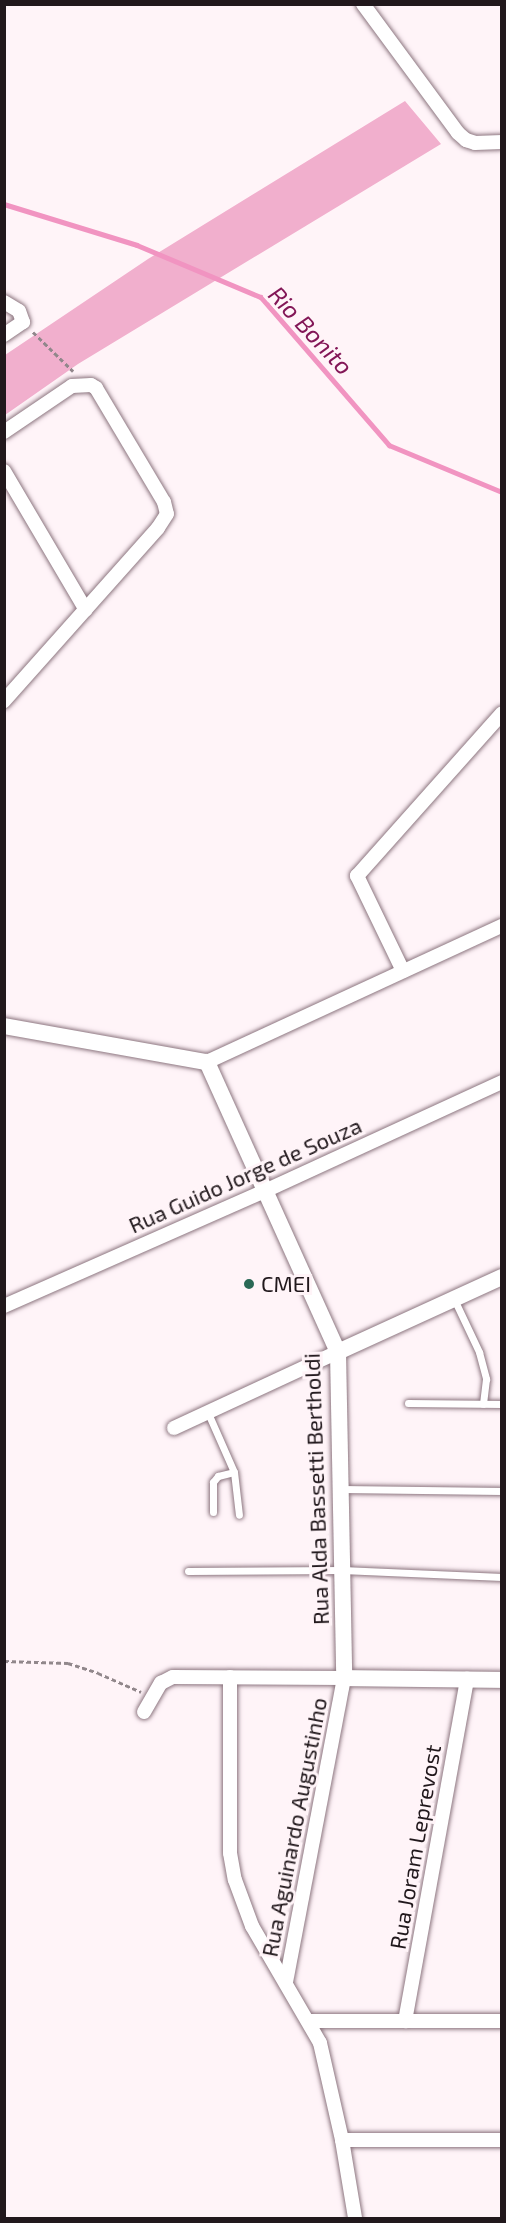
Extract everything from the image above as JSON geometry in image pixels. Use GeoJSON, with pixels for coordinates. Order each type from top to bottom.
{"type":"FeatureCollection","features":[{"type":"Feature","properties":{"kind":"street"},"geometry":{"type":"LineString","coordinates":[[363,4],[458,133],[466,140],[476,143],[501,142]]}},
{"type":"Feature","properties":{"kind":"street"},"geometry":{"type":"LineString","coordinates":[[4,302],[19,311],[23,322],[4,335]]}},
{"type":"Feature","properties":{"kind":"street"},"geometry":{"type":"LineString","coordinates":[[4,432],[72,386],[85,383],[96,388],[164,502],[167,514],[158,528],[4,701]]}},
{"type":"Feature","properties":{"kind":"street"},"geometry":{"type":"LineString","coordinates":[[4,471],[86,610]]}},
{"type":"Feature","properties":{"kind":"street"},"geometry":{"type":"LineString","coordinates":[[403,971],[357,876],[501,713]]}},
{"type":"Feature","properties":{"kind":"street"},"geometry":{"type":"LineString","coordinates":[[4,1026],[207,1062],[501,926]]}},
{"type":"Feature","properties":{"kind":"street","name":"Rua Alda Bassetti Bertholdi"},"geometry":{"type":"LineString","coordinates":[[207,1062],[338,1352],[344,1678]]}},
{"type":"Feature","properties":{"kind":"street","name":"Rua Guido Jorge de Souza"},"geometry":{"type":"LineString","coordinates":[[4,1306],[265,1191],[501,1082]]}},
{"type":"Feature","properties":{"kind":"street"},"geometry":{"type":"LineString","coordinates":[[174,1428],[501,1277]]}},
{"type":"Feature","properties":{"kind":"street"},"geometry":{"type":"LineString","coordinates":[[144,1712],[161,1683],[173,1677],[501,1680]]}},
{"type":"Feature","properties":{"kind":"street"},"geometry":{"type":"LineString","coordinates":[[230,1677],[230,1853],[235,1880],[252,1926],[310,2021],[327,2065],[355,2218]]}},
{"type":"Feature","properties":{"kind":"street","name":"Rua Aguinardo Augustinho"},"geometry":{"type":"LineString","coordinates":[[286,1983],[344,1678]]}},
{"type":"Feature","properties":{"kind":"street","name":"Rua Joram Leprevost"},"geometry":{"type":"LineString","coordinates":[[405,2021],[467,1679]]}},
{"type":"Feature","properties":{"kind":"street"},"geometry":{"type":"LineString","coordinates":[[310,2021],[501,2021]]}},
{"type":"Feature","properties":{"kind":"street"},"geometry":{"type":"LineString","coordinates":[[342,2140],[501,2140]]}},
{"type":"Feature","properties":{"kind":"lane"},"geometry":{"type":"LineString","coordinates":[[454,1299],[478,1352],[486,1378],[483,1404]]}},
{"type":"Feature","properties":{"kind":"lane"},"geometry":{"type":"LineString","coordinates":[[408,1403],[501,1404]]}},
{"type":"Feature","properties":{"kind":"lane"},"geometry":{"type":"LineString","coordinates":[[208,1413],[234,1472],[238,1515]]}},
{"type":"Feature","properties":{"kind":"lane"},"geometry":{"type":"LineString","coordinates":[[213,1512],[213,1482],[218,1476],[234,1472]]}},
{"type":"Feature","properties":{"kind":"lane"},"geometry":{"type":"LineString","coordinates":[[341,1489],[501,1491]]}},
{"type":"Feature","properties":{"kind":"lane"},"geometry":{"type":"LineString","coordinates":[[188,1571],[342,1570],[501,1577]]}},
{"type":"Feature","properties":{"kind":"path"},"geometry":{"type":"LineString","coordinates":[[23,322],[85,383]]}},
{"type":"Feature","properties":{"kind":"path"},"geometry":{"type":"LineString","coordinates":[[4,1661],[68,1663],[91,1670],[151,1697]]}},
{"type":"Feature","properties":{"kind":"shaded area"},"geometry":{"type":"Polygon","coordinates":[[[405,101],[441,144],[78,364],[5,415],[5,355],[148,259],[405,101]]]}},
{"type":"Feature","properties":{"kind":"waterway","name":"Rio Bonito"},"geometry":{"type":"LineString","coordinates":[[4,204],[137,245],[261,297],[389,445],[502,492]]}},
{"type":"Feature","properties":{"kind":"place","name":"CMEI"},"geometry":{"type":"Point","coordinates":[249,1284]}}]}
